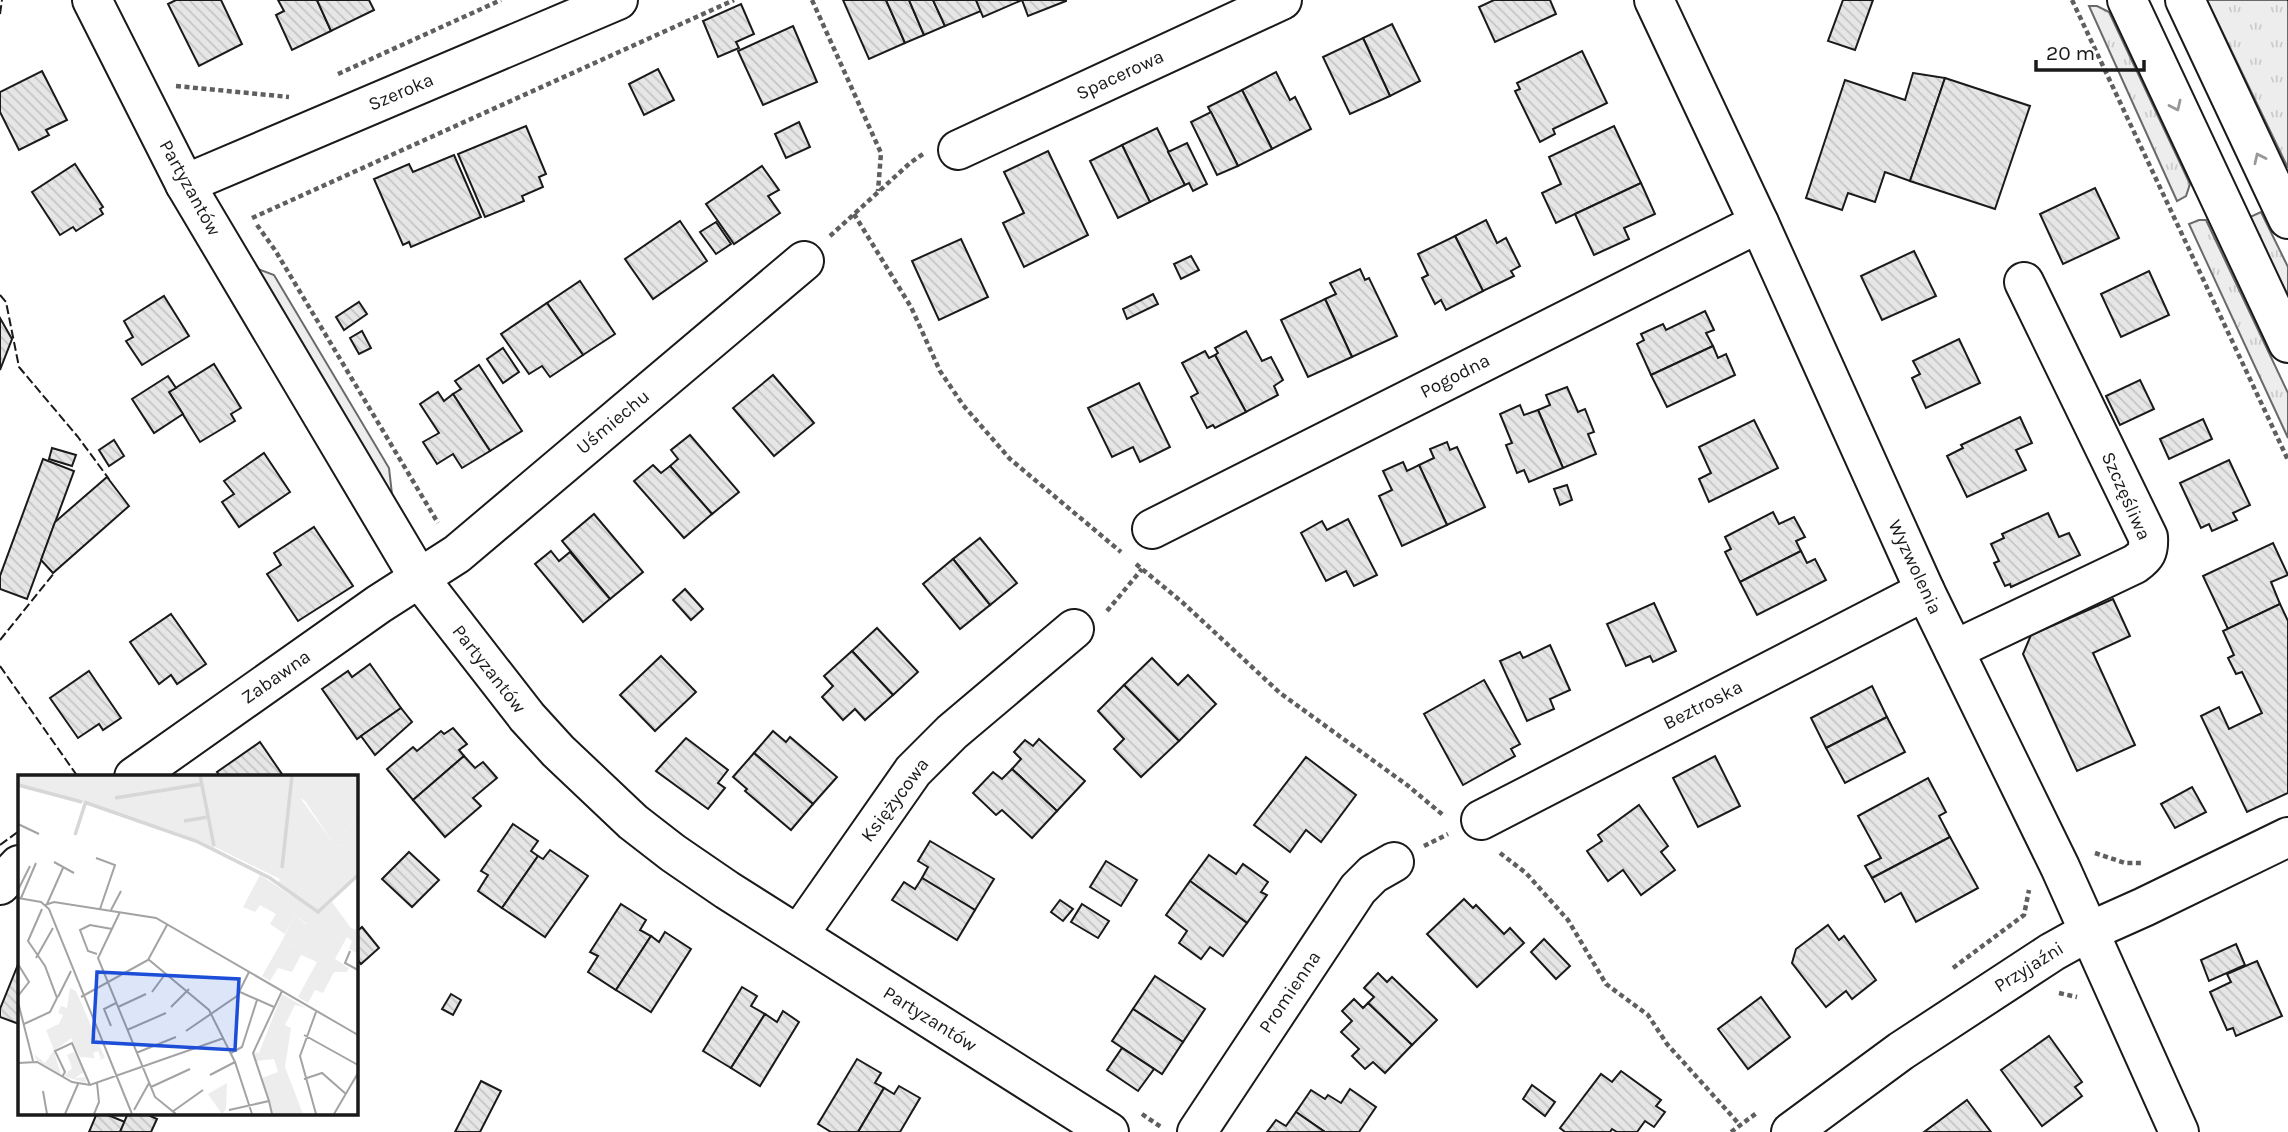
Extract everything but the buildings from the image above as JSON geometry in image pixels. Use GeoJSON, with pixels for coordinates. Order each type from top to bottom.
{"type":"FeatureCollection","features":[{"type":"Feature","properties":{"kind":"street","name":"Partyzantów"},"geometry":{"type":"LineString","coordinates":[[92,0],[186,184],[419,578],[527,717],[595,787],[673,853],[727,890],[890,994],[1122,1121]]}},
{"type":"Feature","properties":{"kind":"street","name":"Szeroka"},"geometry":{"type":"LineString","coordinates":[[186,184],[618,0]]}},
{"type":"Feature","properties":{"kind":"street","name":"Spacerowa"},"geometry":{"type":"LineString","coordinates":[[958,150],[1282,0]]}},
{"type":"Feature","properties":{"kind":"street","name":"Wyzwolenia"},"geometry":{"type":"LineString","coordinates":[[1654,0],[1759,223],[1925,591],[2060,867],[2179,1132]]}},
{"type":"Feature","properties":{"kind":"street"},"geometry":{"type":"LineString","coordinates":[[2127,0],[2288,343]]}},
{"type":"Feature","properties":{"kind":"street"},"geometry":{"type":"LineString","coordinates":[[2185,0],[2288,219]]}},
{"type":"Feature","properties":{"kind":"street","name":"Pogodna"},"geometry":{"type":"LineString","coordinates":[[1152,529],[1759,223]]}},
{"type":"Feature","properties":{"kind":"street","name":"Uśmiechu"},"geometry":{"type":"LineString","coordinates":[[419,578],[457,554],[804,261]]}},
{"type":"Feature","properties":{"kind":"street","name":"Szczęśliwa"},"geometry":{"type":"LineString","coordinates":[[1954,650],[2135,564],[2146,556],[2148,548],[2148,537],[2024,282]]}},
{"type":"Feature","properties":{"kind":"street","name":"Zabawna"},"geometry":{"type":"LineString","coordinates":[[137,775],[419,578]]}},
{"type":"Feature","properties":{"kind":"street","name":"Beztroska"},"geometry":{"type":"LineString","coordinates":[[1480,831],[1925,591]]}},
{"type":"Feature","properties":{"kind":"street","name":"Księżycowa"},"geometry":{"type":"LineString","coordinates":[[799,934],[913,771],[952,732],[1074,629]]}},
{"type":"Feature","properties":{"kind":"street","name":"Przyjaźni"},"geometry":{"type":"LineString","coordinates":[[1776,1121],[1901,1051],[2002,983],[2088,932],[2288,837]]}},
{"type":"Feature","properties":{"kind":"street","name":"Promienna"},"geometry":{"type":"LineString","coordinates":[[1197,1132],[1358,889],[1373,874],[1394,862]]}},
{"type":"Feature","properties":{"kind":"street"},"geometry":{"type":"LineString","coordinates":[[0,886],[18,866]]}},
{"type":"Feature","properties":{"kind":"path"},"geometry":{"type":"LineString","coordinates":[[326,80],[501,0]]}},
{"type":"Feature","properties":{"kind":"path"},"geometry":{"type":"LineString","coordinates":[[252,218],[734,0]]}},
{"type":"Feature","properties":{"kind":"path"},"geometry":{"type":"LineString","coordinates":[[812,0],[881,153],[878,191]]}},
{"type":"Feature","properties":{"kind":"path"},"geometry":{"type":"LineString","coordinates":[[2072,0],[2288,460]]}},
{"type":"Feature","properties":{"kind":"path"},"geometry":{"type":"LineString","coordinates":[[174,95],[168,85],[288,97],[301,92]]}},
{"type":"Feature","properties":{"kind":"path"},"geometry":{"type":"LineString","coordinates":[[804,261],[910,163],[931,149],[958,150]]}},
{"type":"Feature","properties":{"kind":"path"},"geometry":{"type":"LineString","coordinates":[[223,168],[457,554]]}},
{"type":"Feature","properties":{"kind":"path"},"geometry":{"type":"LineString","coordinates":[[855,214],[911,307],[940,371],[963,405],[1010,459],[1122,553]]}},
{"type":"Feature","properties":{"kind":"path"},"geometry":{"type":"LineString","coordinates":[[1074,629],[1088,632],[1157,551],[1152,529]]}},
{"type":"Feature","properties":{"kind":"path"},"geometry":{"type":"LineString","coordinates":[[1132,561],[1182,602],[1280,693],[1407,785],[1445,816],[1480,831],[1526,873],[1568,920],[1606,984],[1648,1015],[1667,1044],[1740,1125]]}},
{"type":"Feature","properties":{"kind":"path"},"geometry":{"type":"LineString","coordinates":[[1394,862],[1480,831]]}},
{"type":"Feature","properties":{"kind":"path"},"geometry":{"type":"LineString","coordinates":[[2092,852],[2125,863],[2143,863],[2155,858]]}},
{"type":"Feature","properties":{"kind":"path"},"geometry":{"type":"LineString","coordinates":[[1947,972],[2024,915],[2031,877]]}},
{"type":"Feature","properties":{"kind":"path"},"geometry":{"type":"LineString","coordinates":[[1122,1121],[1170,1132]]}},
{"type":"Feature","properties":{"kind":"path"},"geometry":{"type":"LineString","coordinates":[[1731,1132],[1740,1125],[1776,1121]]}},
{"type":"Feature","properties":{"kind":"green space"},"geometry":{"type":"Polygon","coordinates":[[[2207,0],[2288,0],[2288,168],[2207,0]]]}},
{"type":"Feature","properties":{"kind":"green space"},"geometry":{"type":"Polygon","coordinates":[[[2089,6],[2097,6],[2109,12],[2190,184],[2186,196],[2177,201],[2089,6]]]}},
{"type":"Feature","properties":{"kind":"green space"},"geometry":{"type":"Polygon","coordinates":[[[2261,212],[2288,267],[2288,297],[2250,217],[2261,212]]]}},
{"type":"Feature","properties":{"kind":"green space"},"geometry":{"type":"Polygon","coordinates":[[[2206,220],[2288,393],[2288,438],[2189,224],[2206,220]]]}},
{"type":"Feature","properties":{"kind":"shaded area"},"geometry":{"type":"Polygon","coordinates":[[[250,266],[274,275],[389,468],[393,503],[250,266]]]}},
{"type":"Feature","properties":{"kind":"fence"},"geometry":{"type":"LineString","coordinates":[[0,14],[2,0]]}},
{"type":"Feature","properties":{"kind":"fence"},"geometry":{"type":"LineString","coordinates":[[0,295],[6,302],[19,367],[78,437],[109,479]]}},
{"type":"Feature","properties":{"kind":"fence"},"geometry":{"type":"LineString","coordinates":[[0,640],[55,572]]}},
{"type":"Feature","properties":{"kind":"fence"},"geometry":{"type":"LineString","coordinates":[[0,666],[77,775]]}},
{"type":"Feature","properties":{"kind":"fence"},"geometry":{"type":"LineString","coordinates":[[0,845],[18,832]]}}]}
